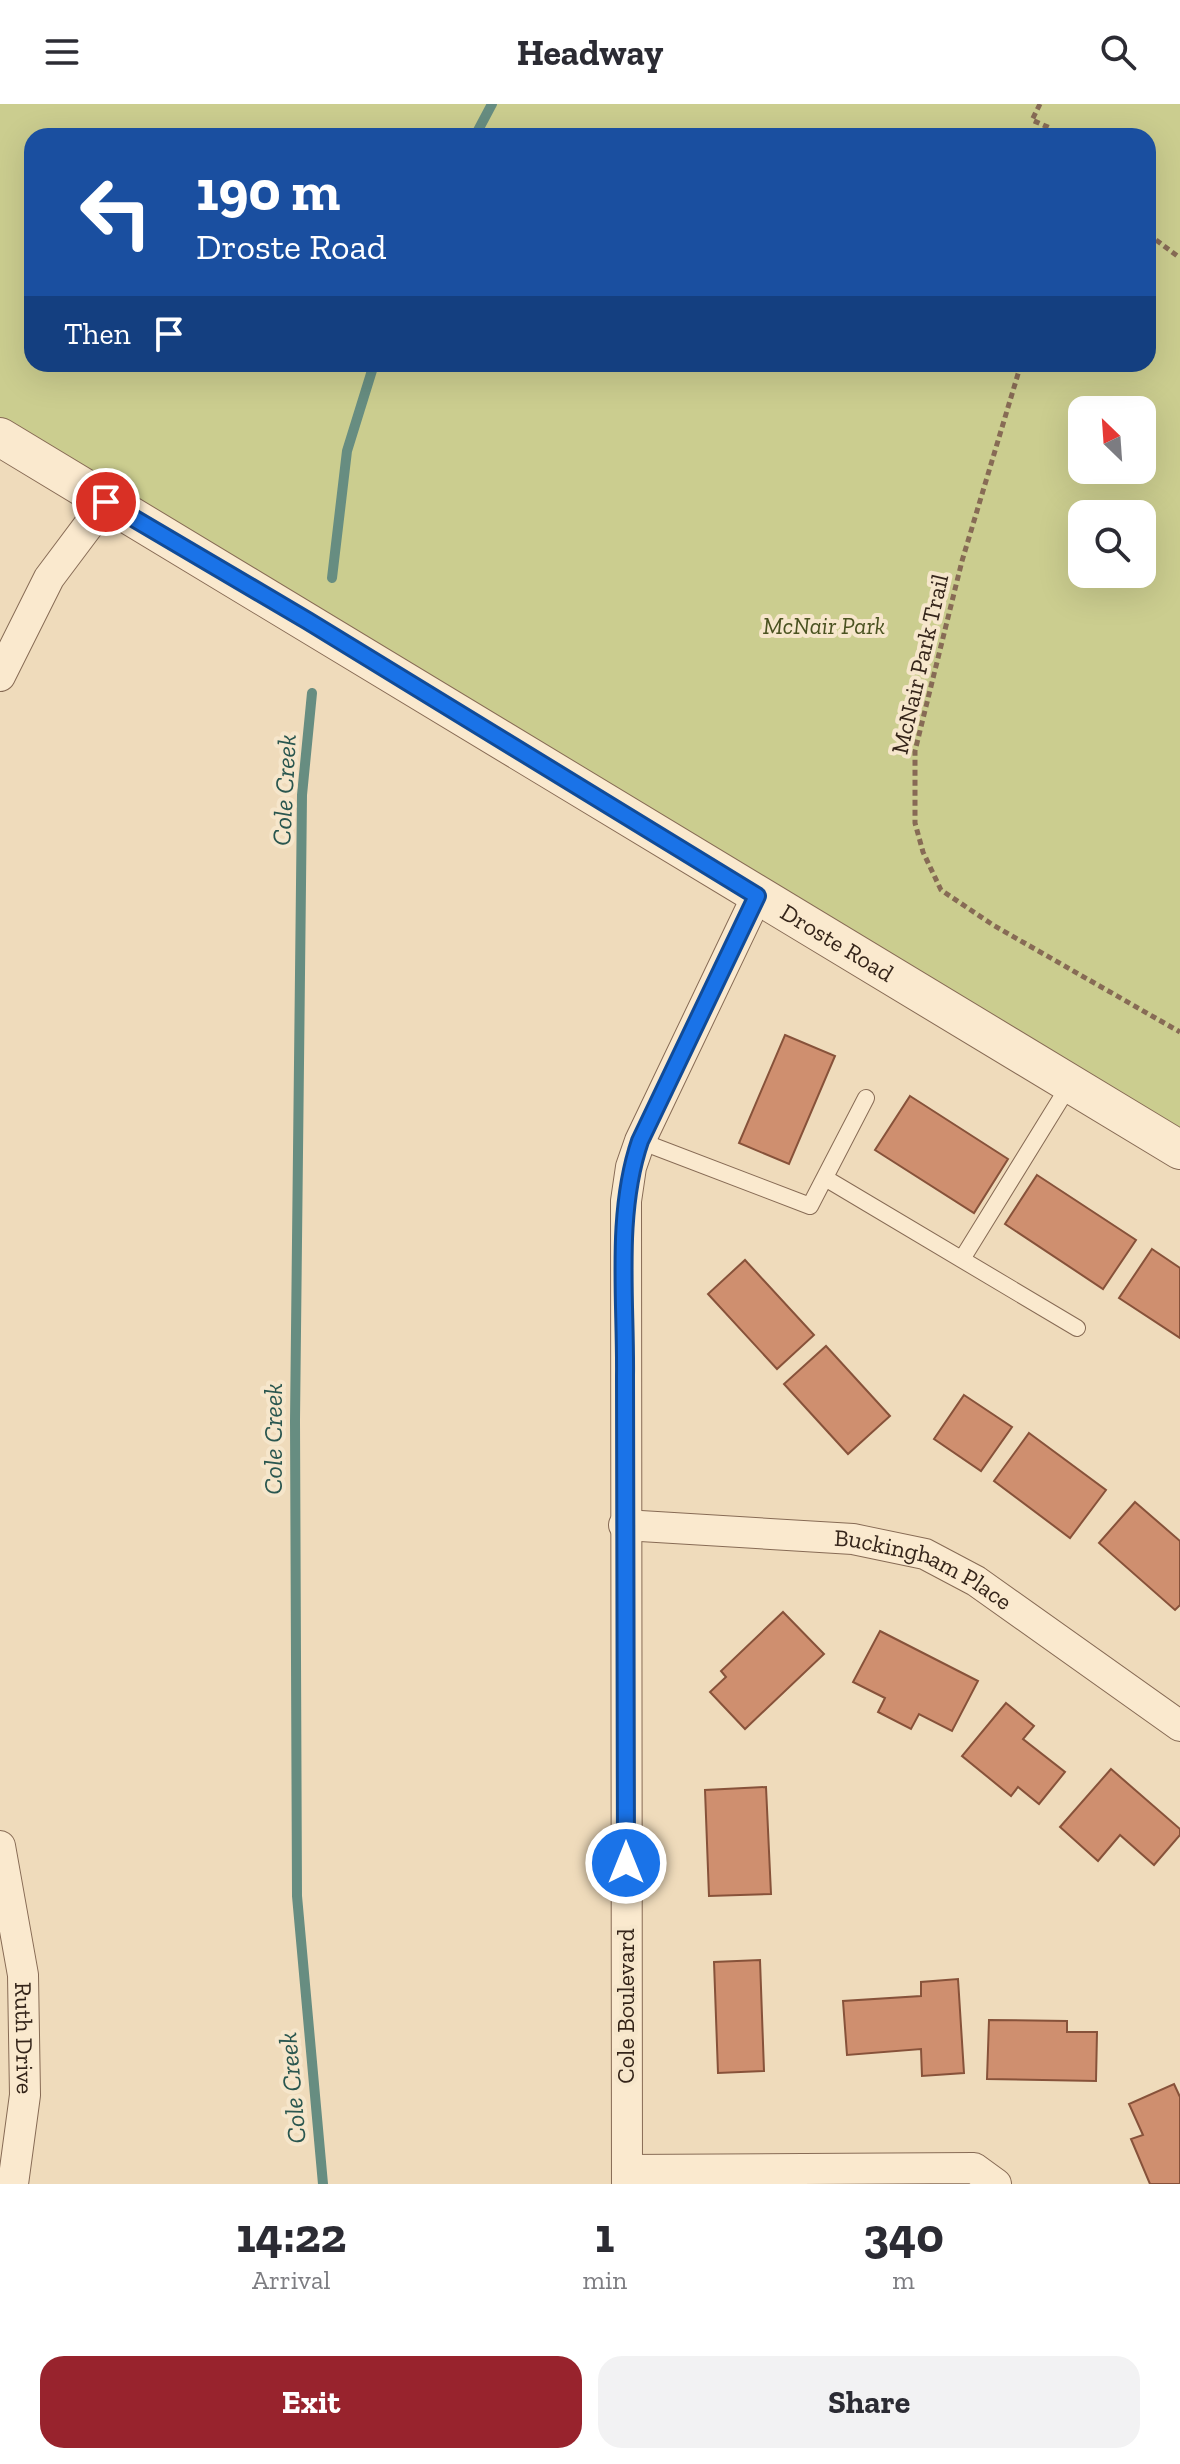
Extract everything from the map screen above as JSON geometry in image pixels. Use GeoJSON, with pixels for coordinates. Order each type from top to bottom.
{"type":"FeatureCollection","features":[{"type":"Feature","properties":{"kind":"street","name":"Droste Road"},"geometry":{"type":"LineString","coordinates":[[0,437],[1180,1150]]}},
{"type":"Feature","properties":{"kind":"street"},"geometry":{"type":"LineString","coordinates":[[0,676],[49,578],[106,502]]}},
{"type":"Feature","properties":{"kind":"street","name":"Cole Boulevard"},"geometry":{"type":"LineString","coordinates":[[627,2177],[626,1201],[631,1167],[640,1141],[757,896]]}},
{"type":"Feature","properties":{"kind":"street","name":"Buckingham Place"},"geometry":{"type":"LineString","coordinates":[[624,1525],[853,1539],[925,1554],[976,1581],[1180,1726]]}},
{"type":"Feature","properties":{"kind":"street","name":"Ruth Drive"},"geometry":{"type":"LineString","coordinates":[[0,1846],[23,1975],[25,2095],[13,2184]]}},
{"type":"Feature","properties":{"kind":"street"},"geometry":{"type":"LineString","coordinates":[[627,2177],[974,2168],[996,2184]]}},
{"type":"Feature","properties":{"kind":"lane"},"geometry":{"type":"LineString","coordinates":[[962,1259],[1070,1084]]}},
{"type":"Feature","properties":{"kind":"lane"},"geometry":{"type":"LineString","coordinates":[[640,1141],[810,1206],[866,1098]]}},
{"type":"Feature","properties":{"kind":"lane"},"geometry":{"type":"LineString","coordinates":[[825,1178],[1077,1328]]}},
{"type":"Feature","properties":{"kind":"path"},"geometry":{"type":"LineString","coordinates":[[1040,104],[1032,120],[1050,128]]}},
{"type":"Feature","properties":{"kind":"path"},"geometry":{"type":"LineString","coordinates":[[1156,240],[1180,258]]}},
{"type":"Feature","properties":{"kind":"path","name":"McNair Park Trail"},"geometry":{"type":"LineString","coordinates":[[1019,372],[962,561],[915,751],[915,823],[923,852],[941,890],[993,925],[1180,1032]]}},
{"type":"Feature","properties":{"kind":"green space","name":"McNair Park"},"geometry":{"type":"Polygon","coordinates":[[[0,104],[1180,104],[1180,1137],[0,449],[0,104]]]}},
{"type":"Feature","properties":{"kind":"building"},"geometry":{"type":"Polygon","coordinates":[[[785,1035],[835,1056],[789,1164],[739,1143],[785,1035]]]}},
{"type":"Feature","properties":{"kind":"building"},"geometry":{"type":"Polygon","coordinates":[[[910,1096],[1008,1159],[974,1213],[875,1150],[910,1096]]]}},
{"type":"Feature","properties":{"kind":"building"},"geometry":{"type":"Polygon","coordinates":[[[1037,1175],[1136,1240],[1103,1289],[1005,1224],[1037,1175]]]}},
{"type":"Feature","properties":{"kind":"building"},"geometry":{"type":"Polygon","coordinates":[[[1152,1249],[1180,1268],[1180,1338],[1119,1298],[1152,1249]]]}},
{"type":"Feature","properties":{"kind":"building"},"geometry":{"type":"Polygon","coordinates":[[[745,1260],[814,1335],[777,1369],[708,1294],[745,1260]]]}},
{"type":"Feature","properties":{"kind":"building"},"geometry":{"type":"Polygon","coordinates":[[[826,1346],[890,1416],[848,1454],[784,1384],[826,1346]]]}},
{"type":"Feature","properties":{"kind":"building"},"geometry":{"type":"Polygon","coordinates":[[[964,1395],[1012,1427],[981,1471],[934,1439],[964,1395]]]}},
{"type":"Feature","properties":{"kind":"building"},"geometry":{"type":"Polygon","coordinates":[[[1029,1433],[1106,1490],[1070,1538],[994,1481],[1029,1433]]]}},
{"type":"Feature","properties":{"kind":"building"},"geometry":{"type":"Polygon","coordinates":[[[1135,1502],[1180,1541],[1180,1605],[1175,1610],[1099,1543],[1135,1502]]]}},
{"type":"Feature","properties":{"kind":"building"},"geometry":{"type":"Polygon","coordinates":[[[783,1612],[824,1654],[745,1729],[710,1692],[726,1677],[721,1671],[783,1612]]]}},
{"type":"Feature","properties":{"kind":"building"},"geometry":{"type":"Polygon","coordinates":[[[880,1631],[978,1681],[952,1731],[919,1714],[911,1729],[878,1712],[885,1698],[853,1682],[880,1631]]]}},
{"type":"Feature","properties":{"kind":"building"},"geometry":{"type":"Polygon","coordinates":[[[1006,1703],[1034,1726],[1023,1739],[1065,1772],[1039,1804],[1018,1787],[1011,1796],[962,1756],[1006,1703]]]}},
{"type":"Feature","properties":{"kind":"building"},"geometry":{"type":"Polygon","coordinates":[[[1111,1769],[1180,1829],[1180,1835],[1154,1865],[1120,1835],[1098,1861],[1060,1827],[1111,1769]]]}},
{"type":"Feature","properties":{"kind":"building"},"geometry":{"type":"Polygon","coordinates":[[[766,1787],[771,1894],[709,1896],[705,1790],[766,1787]]]}},
{"type":"Feature","properties":{"kind":"building"},"geometry":{"type":"Polygon","coordinates":[[[760,1960],[764,2071],[718,2073],[714,1962],[760,1960]]]}},
{"type":"Feature","properties":{"kind":"building"},"geometry":{"type":"Polygon","coordinates":[[[958,1979],[964,2073],[922,2076],[921,2049],[847,2055],[843,2001],[921,1996],[921,1982],[958,1979]]]}},
{"type":"Feature","properties":{"kind":"building"},"geometry":{"type":"Polygon","coordinates":[[[989,2020],[1067,2021],[1067,2032],[1097,2032],[1096,2081],[987,2079],[989,2020]]]}},
{"type":"Feature","properties":{"kind":"building"},"geometry":{"type":"Polygon","coordinates":[[[1174,2084],[1180,2097],[1180,2184],[1150,2184],[1131,2139],[1143,2135],[1129,2104],[1174,2084]]]}},
{"type":"Feature","properties":{"kind":"waterway","name":"Cole Creek"},"geometry":{"type":"LineString","coordinates":[[479,128],[492,104]]}},
{"type":"Feature","properties":{"kind":"waterway","name":"Cole Creek"},"geometry":{"type":"LineString","coordinates":[[332,578],[347,451],[372,372]]}},
{"type":"Feature","properties":{"kind":"waterway","name":"Cole Creek"},"geometry":{"type":"LineString","coordinates":[[312,693],[302,795],[295,1421],[297,1896],[323,2184]]}},
{"type":"Feature","properties":{"kind":"route"},"geometry":{"type":"LineString","coordinates":[[106,502],[308,621],[757,896],[640,1141],[631,1167],[626,1201],[626,1863]]}}]}
